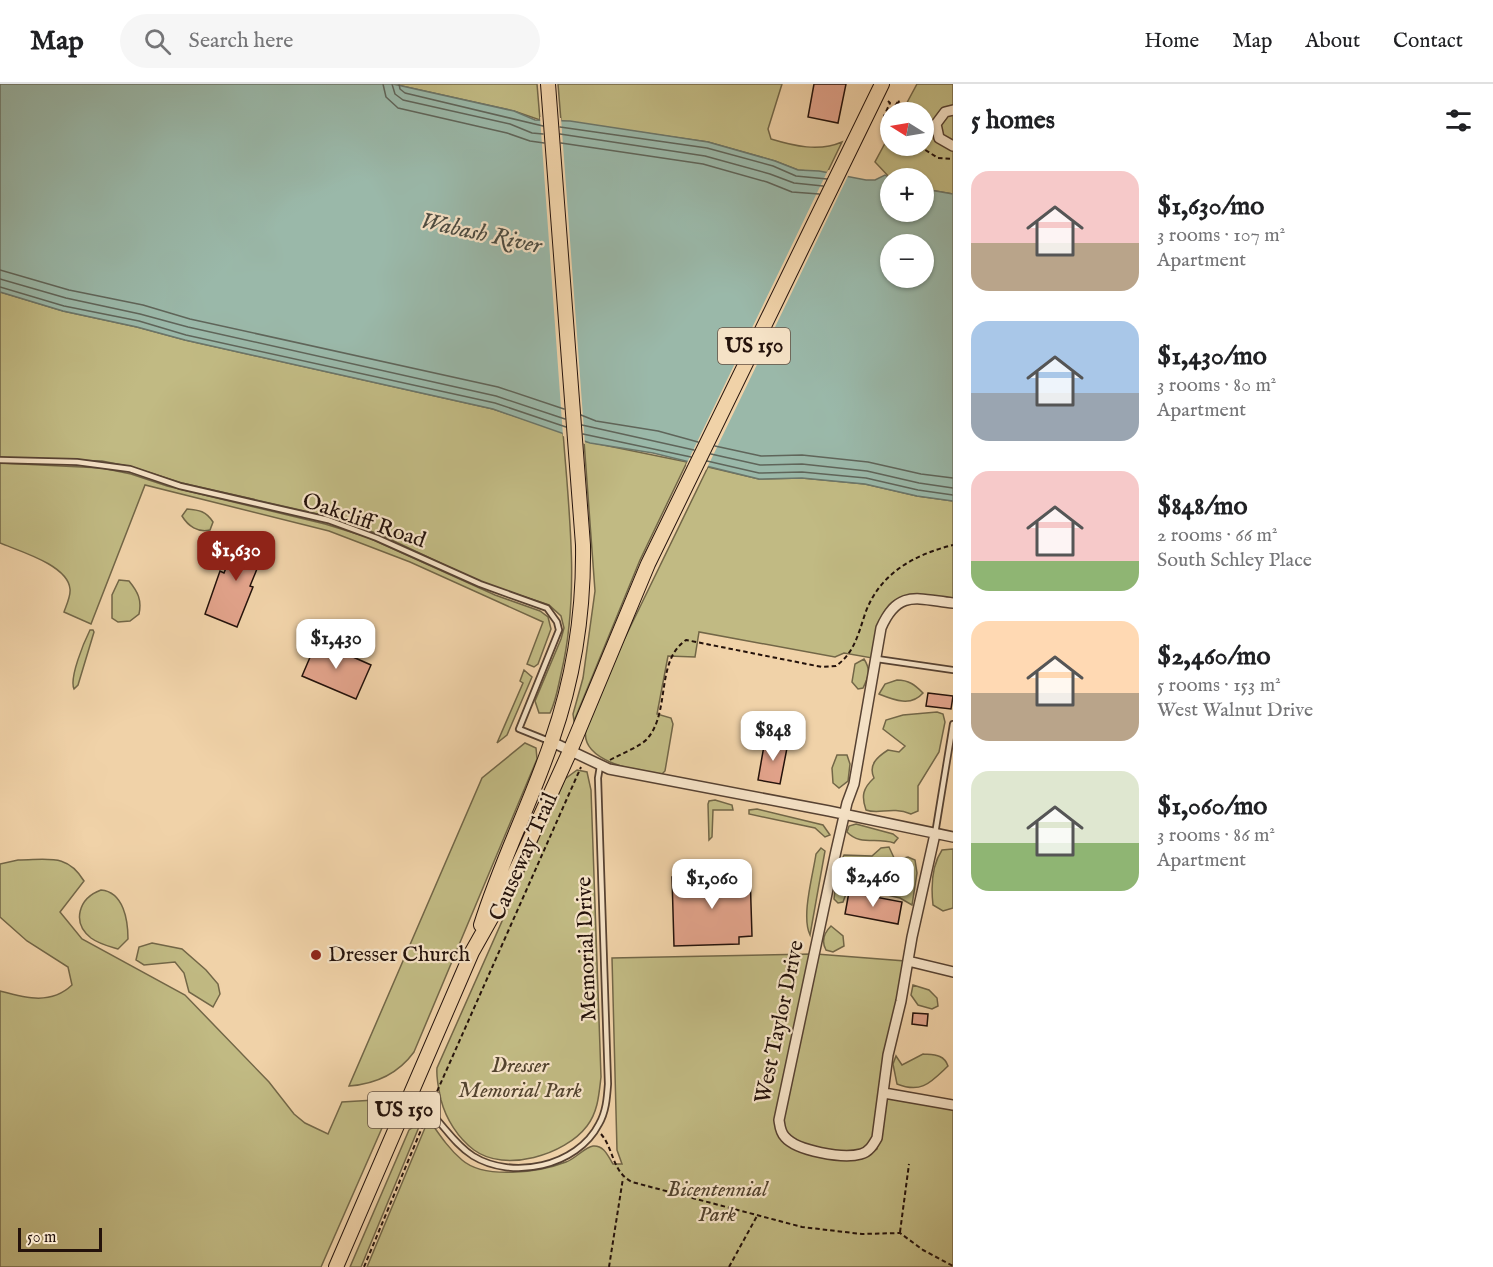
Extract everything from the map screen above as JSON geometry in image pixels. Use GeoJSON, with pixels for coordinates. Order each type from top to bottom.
{"type":"FeatureCollection","features":[{"type":"Feature","properties":{"kind":"main road","name":"US 150"},"geometry":{"type":"LineString","coordinates":[[336,1267],[472,952],[494,882],[552,742],[567,689],[578,636],[583,546],[548,84]]}},
{"type":"Feature","properties":{"kind":"main road","name":"US 150"},"geometry":{"type":"LineString","coordinates":[[472,952],[508,888],[570,751],[648,564],[882,84]]}},
{"type":"Feature","properties":{"kind":"street"},"geometry":{"type":"LineString","coordinates":[[953,110],[945,112],[936,124],[939,138],[953,146]]}},
{"type":"Feature","properties":{"kind":"street","name":"West Taylor Drive"},"geometry":{"type":"LineString","coordinates":[[884,1093],[877,1138],[870,1149],[861,1154],[814,1151],[786,1138],[780,1130],[780,1120],[844,815],[854,784],[881,628],[899,601],[916,598],[953,603]]}},
{"type":"Feature","properties":{"kind":"street"},"geometry":{"type":"LineString","coordinates":[[552,742],[600,766],[632,775],[953,837]]}},
{"type":"Feature","properties":{"kind":"street"},"geometry":{"type":"LineString","coordinates":[[935,834],[888,1055],[884,1093],[953,1105]]}},
{"type":"Feature","properties":{"kind":"street"},"geometry":{"type":"LineString","coordinates":[[908,961],[953,972]]}},
{"type":"Feature","properties":{"kind":"lane","name":"Oakcliff Road"},"geometry":{"type":"LineString","coordinates":[[0,460],[77,462],[130,469],[180,486],[328,520],[377,538],[500,592],[547,608],[557,622],[559,630],[519,729],[552,742]]}},
{"type":"Feature","properties":{"kind":"lane"},"geometry":{"type":"LineString","coordinates":[[877,658],[953,670]]}},
{"type":"Feature","properties":{"kind":"lane"},"geometry":{"type":"LineString","coordinates":[[935,834],[953,724]]}},
{"type":"Feature","properties":{"kind":"lane","name":"Memorial Drive"},"geometry":{"type":"LineString","coordinates":[[596,1130],[605,1112],[608,1084],[598,778],[600,766]]}},
{"type":"Feature","properties":{"kind":"lane"},"geometry":{"type":"LineString","coordinates":[[410,1098],[429,1110],[459,1145],[485,1162],[506,1167],[528,1167],[556,1161],[584,1144],[596,1130]]}},
{"type":"Feature","properties":{"kind":"path"},"geometry":{"type":"LineString","coordinates":[[884,98],[889,102]]}},
{"type":"Feature","properties":{"kind":"path"},"geometry":{"type":"LineString","coordinates":[[934,155],[938,158],[953,159]]}},
{"type":"Feature","properties":{"kind":"path"},"geometry":{"type":"LineString","coordinates":[[600,766],[647,740],[659,715],[671,656],[677,646],[686,640],[822,667],[836,666],[853,649],[873,594],[897,568],[927,551],[953,544]]}},
{"type":"Feature","properties":{"kind":"path","name":"Causeway Trail"},"geometry":{"type":"LineString","coordinates":[[364,1267],[429,1110],[585,758]]}},
{"type":"Feature","properties":{"kind":"path"},"geometry":{"type":"LineString","coordinates":[[596,1130],[607,1141],[612,1160],[623,1177],[632,1182],[802,1227],[862,1234],[900,1233],[923,1250],[953,1266]]}},
{"type":"Feature","properties":{"kind":"path"},"geometry":{"type":"LineString","coordinates":[[900,1233],[909,1164]]}},
{"type":"Feature","properties":{"kind":"path"},"geometry":{"type":"LineString","coordinates":[[609,1267],[623,1177]]}},
{"type":"Feature","properties":{"kind":"path"},"geometry":{"type":"LineString","coordinates":[[729,1267],[757,1216]]}},
{"type":"Feature","properties":{"kind":"green space"},"geometry":{"type":"Polygon","coordinates":[[[393,84],[537,84],[540,120],[514,111],[393,84]]]}},
{"type":"Feature","properties":{"kind":"green space"},"geometry":{"type":"Polygon","coordinates":[[[558,84],[782,84],[768,129],[771,139],[798,146],[815,147],[842,142],[827,173],[798,170],[708,142],[561,121],[558,84]]]}},
{"type":"Feature","properties":{"kind":"green space"},"geometry":{"type":"Polygon","coordinates":[[[917,84],[953,84],[953,194],[934,191],[934,168],[881,168],[875,162],[880,153],[880,156],[934,156],[934,102],[907,102],[917,84]]]}},
{"type":"Feature","properties":{"kind":"green space"},"geometry":{"type":"Polygon","coordinates":[[[0,292],[63,311],[185,340],[493,409],[563,432],[572,584],[567,644],[550,713],[539,713],[535,701],[564,628],[561,616],[549,605],[483,583],[381,535],[331,517],[182,483],[132,467],[102,461],[0,458],[0,292]]]}},
{"type":"Feature","properties":{"kind":"green space"},"geometry":{"type":"Polygon","coordinates":[[[584,441],[687,462],[640,560],[574,721],[573,714],[583,678],[595,591],[584,441]]]}},
{"type":"Feature","properties":{"kind":"green space"},"geometry":{"type":"Polygon","coordinates":[[[0,463],[102,468],[325,524],[367,537],[495,595],[540,611],[548,617],[551,629],[538,664],[534,667],[527,664],[543,622],[410,562],[329,531],[145,485],[91,624],[64,612],[70,589],[61,573],[41,560],[0,543],[0,463]]]}},
{"type":"Feature","properties":{"kind":"green space"},"geometry":{"type":"Polygon","coordinates":[[[708,467],[759,479],[802,478],[865,484],[917,496],[953,501],[953,599],[915,596],[893,601],[881,620],[872,658],[844,653],[835,657],[699,632],[695,657],[668,656],[657,714],[671,718],[673,724],[665,771],[661,775],[639,771],[612,763],[592,750],[586,740],[586,729],[619,650],[708,467]]]}},
{"type":"Feature","properties":{"kind":"green space"},"geometry":{"type":"Polygon","coordinates":[[[187,509],[208,515],[213,522],[210,530],[197,530],[187,523],[182,516],[187,509]]]}},
{"type":"Feature","properties":{"kind":"green space"},"geometry":{"type":"Polygon","coordinates":[[[119,580],[129,581],[138,596],[139,614],[130,621],[118,622],[112,618],[112,595],[119,580]]]}},
{"type":"Feature","properties":{"kind":"green space"},"geometry":{"type":"Polygon","coordinates":[[[90,630],[94,632],[78,685],[74,689],[75,669],[90,630]]]}},
{"type":"Feature","properties":{"kind":"green space"},"geometry":{"type":"Polygon","coordinates":[[[864,659],[868,666],[868,676],[863,688],[858,689],[852,682],[855,664],[864,659]]]}},
{"type":"Feature","properties":{"kind":"green space"},"geometry":{"type":"Polygon","coordinates":[[[524,670],[532,677],[507,735],[497,743],[523,683],[520,681],[524,670]]]}},
{"type":"Feature","properties":{"kind":"green space"},"geometry":{"type":"Polygon","coordinates":[[[897,680],[912,684],[923,693],[908,701],[896,700],[879,694],[885,684],[897,680]]]}},
{"type":"Feature","properties":{"kind":"green space"},"geometry":{"type":"Polygon","coordinates":[[[937,712],[943,714],[945,722],[939,752],[918,786],[918,811],[911,814],[866,810],[864,792],[874,778],[873,765],[888,750],[899,752],[905,746],[883,729],[886,720],[903,715],[937,712]]]}},
{"type":"Feature","properties":{"kind":"green space"},"geometry":{"type":"Polygon","coordinates":[[[525,743],[536,748],[537,759],[414,1052],[408,1060],[386,1077],[349,1086],[482,778],[525,743]]]}},
{"type":"Feature","properties":{"kind":"green space"},"geometry":{"type":"Polygon","coordinates":[[[837,755],[847,755],[850,764],[848,781],[839,788],[833,783],[832,768],[837,755]]]}},
{"type":"Feature","properties":{"kind":"green space","name":"Dresser Memorial Park"},"geometry":{"type":"Polygon","coordinates":[[[577,770],[587,772],[591,790],[601,1077],[597,1103],[594,1115],[587,1126],[577,1136],[550,1152],[534,1158],[518,1160],[487,1157],[474,1150],[453,1128],[441,1100],[437,1068],[565,779],[577,770]]]}},
{"type":"Feature","properties":{"kind":"green space"},"geometry":{"type":"Polygon","coordinates":[[[715,800],[732,805],[733,810],[713,810],[712,837],[709,840],[708,804],[709,801],[715,800]]]}},
{"type":"Feature","properties":{"kind":"green space"},"geometry":{"type":"Polygon","coordinates":[[[757,809],[823,825],[830,835],[825,837],[815,828],[749,814],[749,810],[757,809]]]}},
{"type":"Feature","properties":{"kind":"green space"},"geometry":{"type":"Polygon","coordinates":[[[856,824],[893,834],[898,838],[894,843],[857,839],[847,832],[849,826],[856,824]]]}},
{"type":"Feature","properties":{"kind":"green space"},"geometry":{"type":"Polygon","coordinates":[[[889,847],[895,860],[908,857],[915,860],[917,873],[912,905],[900,898],[849,886],[843,902],[838,903],[834,899],[835,888],[844,855],[872,856],[881,848],[889,847]]]}},
{"type":"Feature","properties":{"kind":"green space"},"geometry":{"type":"Polygon","coordinates":[[[821,848],[825,851],[810,935],[807,917],[808,895],[816,854],[821,848]]]}},
{"type":"Feature","properties":{"kind":"green space"},"geometry":{"type":"Polygon","coordinates":[[[953,849],[953,908],[943,911],[933,905],[933,876],[942,850],[953,849]]]}},
{"type":"Feature","properties":{"kind":"green space"},"geometry":{"type":"Polygon","coordinates":[[[18,860],[56,860],[64,862],[78,872],[84,881],[60,912],[82,939],[185,995],[269,1082],[294,1114],[305,1123],[328,1134],[342,1102],[375,1100],[383,1105],[386,1115],[382,1128],[321,1267],[0,1267],[0,991],[19,996],[47,998],[72,985],[68,967],[27,941],[0,917],[0,864],[18,860]]]}},
{"type":"Feature","properties":{"kind":"green space"},"geometry":{"type":"Polygon","coordinates":[[[101,890],[115,896],[126,916],[128,939],[118,949],[94,940],[81,925],[80,911],[83,904],[101,890]]]}},
{"type":"Feature","properties":{"kind":"green space"},"geometry":{"type":"Polygon","coordinates":[[[831,926],[843,936],[844,946],[833,952],[826,950],[824,943],[825,934],[831,926]]]}},
{"type":"Feature","properties":{"kind":"green space"},"geometry":{"type":"Polygon","coordinates":[[[152,943],[182,949],[206,970],[218,984],[220,994],[213,1007],[189,992],[184,973],[175,962],[144,965],[136,960],[139,947],[152,943]]]}},
{"type":"Feature","properties":{"kind":"green space","name":"Bicentennial Park"},"geometry":{"type":"Polygon","coordinates":[[[811,954],[777,1117],[785,1141],[862,1158],[877,1149],[887,1097],[953,1109],[953,1267],[367,1267],[427,1123],[432,1124],[462,1160],[484,1170],[513,1172],[542,1169],[569,1160],[593,1146],[603,1149],[613,1164],[622,1164],[617,1150],[612,958],[811,954]]]}},
{"type":"Feature","properties":{"kind":"green space"},"geometry":{"type":"Polygon","coordinates":[[[816,954],[905,961],[873,1137],[868,1145],[852,1151],[841,1152],[806,1145],[787,1134],[783,1122],[816,954]]]}},
{"type":"Feature","properties":{"kind":"green space"},"geometry":{"type":"Polygon","coordinates":[[[913,985],[929,990],[937,998],[938,1006],[932,1009],[918,1005],[911,995],[913,985]]]}},
{"type":"Feature","properties":{"kind":"green space"},"geometry":{"type":"Polygon","coordinates":[[[923,1054],[941,1057],[948,1066],[926,1085],[913,1088],[897,1084],[893,1064],[896,1056],[902,1065],[923,1054]]]}},
{"type":"Feature","properties":{"kind":"green space"},"geometry":{"type":"Polygon","coordinates":[[[421,1122],[361,1267],[350,1267],[409,1130],[421,1122]]]}},
{"type":"Feature","properties":{"kind":"water","name":"Wabash River"},"geometry":{"type":"Polygon","coordinates":[[[0,84],[393,84],[514,111],[535,120],[570,121],[708,142],[798,170],[819,171],[866,180],[880,178],[880,222],[934,222],[934,191],[953,194],[953,501],[917,496],[865,484],[802,478],[759,479],[653,453],[590,443],[493,409],[63,311],[0,292],[0,84]]]}},
{"type":"Feature","properties":{"kind":"pier"},"geometry":{"type":"Polygon","coordinates":[[[540,117],[561,118],[585,444],[563,436],[540,117]]]}},
{"type":"Feature","properties":{"kind":"pier"},"geometry":{"type":"Polygon","coordinates":[[[828,170],[849,174],[706,470],[686,465],[828,170]]]}},
{"type":"Feature","properties":{"kind":"building"},"geometry":{"type":"Polygon","coordinates":[[[814,84],[846,84],[838,123],[808,117],[814,84]]]}},
{"type":"Feature","properties":{"kind":"building"},"geometry":{"type":"Polygon","coordinates":[[[239,535],[266,547],[237,627],[205,614],[220,571],[224,573],[239,535]]]}},
{"type":"Feature","properties":{"kind":"building"},"geometry":{"type":"Polygon","coordinates":[[[317,641],[371,665],[356,699],[302,676],[317,641]]]}},
{"type":"Feature","properties":{"kind":"building"},"geometry":{"type":"Polygon","coordinates":[[[928,693],[953,696],[951,709],[926,706],[928,693]]]}},
{"type":"Feature","properties":{"kind":"building"},"geometry":{"type":"Polygon","coordinates":[[[765,740],[788,743],[780,784],[758,780],[765,740]]]}},
{"type":"Feature","properties":{"kind":"building"},"geometry":{"type":"Polygon","coordinates":[[[724,873],[750,873],[752,936],[739,937],[739,944],[674,946],[672,877],[724,876],[724,873]]]}},
{"type":"Feature","properties":{"kind":"building"},"geometry":{"type":"Polygon","coordinates":[[[849,892],[902,902],[898,924],[845,914],[849,892]]]}},
{"type":"Feature","properties":{"kind":"building"},"geometry":{"type":"Polygon","coordinates":[[[913,1013],[928,1014],[927,1026],[912,1024],[913,1013]]]}},
{"type":"Feature","properties":{"kind":"place","name":"Dresser Church"},"geometry":{"type":"Point","coordinates":[316,955]}}]}
